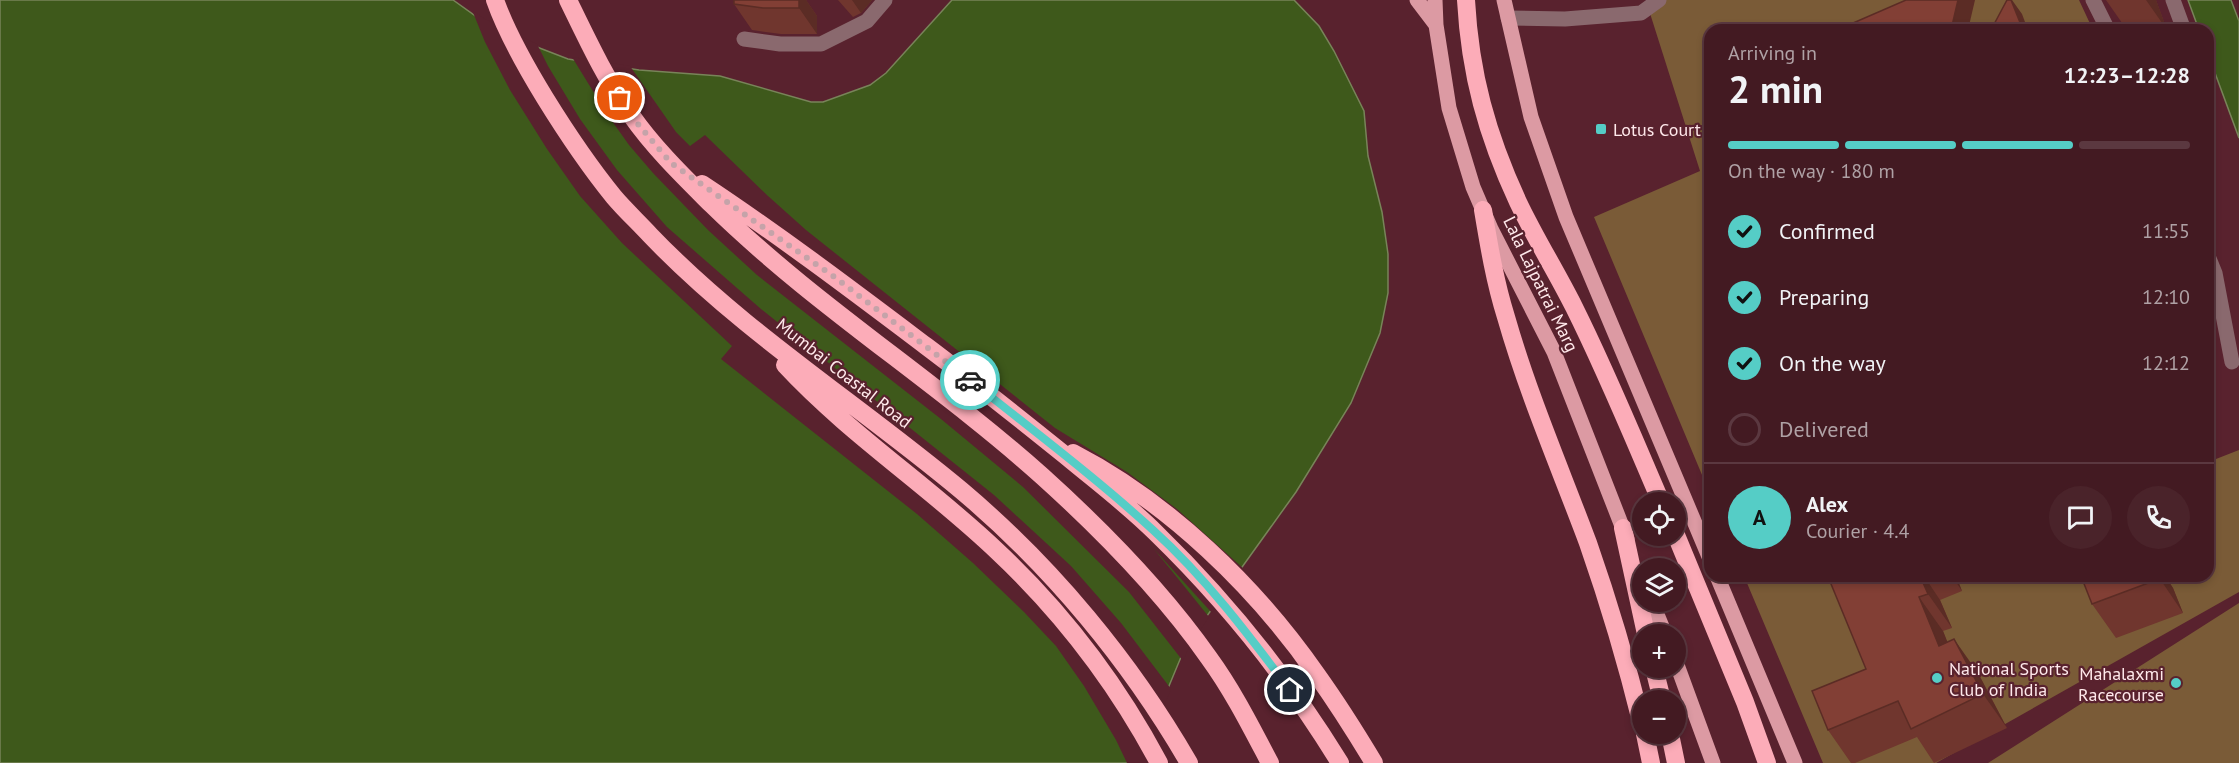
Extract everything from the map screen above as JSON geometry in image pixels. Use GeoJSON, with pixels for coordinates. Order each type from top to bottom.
{"type":"FeatureCollection","features":[{"type":"Feature","properties":{"kind":"highway","name":"Mumbai Coastal Road"},"geometry":{"type":"LineString","coordinates":[[495,0],[525,64],[571,140],[609,190],[675,261],[745,322],[963,491],[1042,566],[1101,634],[1163,719],[1189,763]]}},
{"type":"Feature","properties":{"kind":"highway"},"geometry":{"type":"LineString","coordinates":[[568,0],[604,71],[631,116],[671,163],[740,233],[787,273],[1003,442],[1105,536],[1168,604],[1210,659],[1247,719],[1270,763]]}},
{"type":"Feature","properties":{"kind":"highway"},"geometry":{"type":"LineString","coordinates":[[1466,0],[1472,68],[1502,167],[1583,325],[1657,492]]}},
{"type":"Feature","properties":{"kind":"highway"},"geometry":{"type":"LineString","coordinates":[[671,163],[833,276],[960,372],[1040,435],[1155,532],[1243,628],[1322,734],[1340,763]]}},
{"type":"Feature","properties":{"kind":"highway"},"geometry":{"type":"LineString","coordinates":[[1483,210],[1495,277],[1522,369],[1613,616],[1633,690]]}},
{"type":"Feature","properties":{"kind":"highway"},"geometry":{"type":"LineString","coordinates":[[745,322],[798,379],[998,551],[1061,618],[1111,682],[1159,763]]}},
{"type":"Feature","properties":{"kind":"highway"},"geometry":{"type":"LineString","coordinates":[[1040,435],[1096,465],[1133,490],[1165,513],[1221,562],[1290,639],[1336,702],[1374,763]]}},
{"type":"Feature","properties":{"kind":"highway"},"geometry":{"type":"LineString","coordinates":[[1623,528],[1644,624]]}},
{"type":"Feature","properties":{"kind":"highway"},"geometry":{"type":"LineString","coordinates":[[1681,546],[1745,702],[1767,763]]}},
{"type":"Feature","properties":{"kind":"highway"},"geometry":{"type":"LineString","coordinates":[[1111,682],[1147,763]]}},
{"type":"Feature","properties":{"kind":"highway"},"geometry":{"type":"LineString","coordinates":[[1647,744],[1651,763]]}},
{"type":"Feature","properties":{"kind":"highway"},"geometry":{"type":"LineString","coordinates":[[1672,744],[1676,763]]}},
{"type":"Feature","properties":{"kind":"main road"},"geometry":{"type":"LineString","coordinates":[[1417,0],[1436,25]]}},
{"type":"Feature","properties":{"kind":"main road","name":"Lala Lajpatrai Marg"},"geometry":{"type":"LineString","coordinates":[[1435,0],[1436,25],[1449,108],[1458,143],[1483,210],[1554,352],[1634,558]]}},
{"type":"Feature","properties":{"kind":"main road"},"geometry":{"type":"LineString","coordinates":[[1504,0],[1531,117],[1566,217],[1704,545]]}},
{"type":"Feature","properties":{"kind":"main road"},"geometry":{"type":"LineString","coordinates":[[1720,582],[1795,763]]}},
{"type":"Feature","properties":{"kind":"main road"},"geometry":{"type":"LineString","coordinates":[[1682,678],[1713,763]]}},
{"type":"Feature","properties":{"kind":"street"},"geometry":{"type":"LineString","coordinates":[[744,39],[780,44],[821,44],[867,21],[885,0]]}},
{"type":"Feature","properties":{"kind":"street"},"geometry":{"type":"LineString","coordinates":[[1508,18],[1565,19],[1641,13],[1659,0]]}},
{"type":"Feature","properties":{"kind":"street"},"geometry":{"type":"LineString","coordinates":[[2093,0],[2105,24]]}},
{"type":"Feature","properties":{"kind":"street"},"geometry":{"type":"LineString","coordinates":[[2173,0],[2182,24]]}},
{"type":"Feature","properties":{"kind":"street"},"geometry":{"type":"LineString","coordinates":[[2214,271],[2232,363]]}},
{"type":"Feature","properties":{"kind":"shaded area"},"geometry":{"type":"Polygon","coordinates":[[[0,0],[453,0],[484,22],[524,42],[568,59],[639,70],[720,76],[811,102],[823,102],[870,85],[886,73],[952,0],[1294,0],[1319,26],[1364,111],[1368,156],[1382,212],[1388,254],[1388,293],[1380,333],[1351,403],[1296,492],[1186,645],[1154,722],[1143,763],[0,763],[0,0]]]}},
{"type":"Feature","properties":{"kind":"shaded area"},"geometry":{"type":"Polygon","coordinates":[[[1663,0],[2079,0],[2090,24],[1704,24],[1704,480],[1594,217],[1700,171],[1648,7],[1663,0]]]}},
{"type":"Feature","properties":{"kind":"shaded area"},"geometry":{"type":"Polygon","coordinates":[[[2188,0],[2231,0],[2239,21],[2239,138],[2214,70],[2214,24],[2197,24],[2188,0]]]}},
{"type":"Feature","properties":{"kind":"shaded area","name":"National Sports Club of India"},"geometry":{"type":"Polygon","coordinates":[[[2239,450],[2239,592],[1936,763],[1823,763],[1747,582],[2214,582],[2214,459],[2239,450]]]}},
{"type":"Feature","properties":{"kind":"shaded area","name":"Mahalaxmi Racecourse"},"geometry":{"type":"Polygon","coordinates":[[[2239,603],[2239,763],[1988,763],[2239,603]]]}},
{"type":"Feature","properties":{"kind":"pier"},"geometry":{"type":"Polygon","coordinates":[[[472,10],[485,19],[537,44],[580,119],[617,170],[667,227],[761,309],[994,495],[1071,566],[1121,623],[1171,689],[1157,723],[1146,763],[1127,763],[1084,686],[1056,646],[973,563],[917,514],[721,359],[732,346],[622,243],[580,196],[510,90],[485,42],[472,10]]]}},
{"type":"Feature","properties":{"kind":"pier"},"geometry":{"type":"Polygon","coordinates":[[[572,57],[630,66],[676,132],[690,146],[705,135],[806,230],[1055,428],[1127,472],[1177,509],[1244,569],[1212,613],[1154,549],[1209,617],[1189,647],[1183,661],[1129,592],[1023,487],[941,419],[757,275],[708,230],[629,145],[572,57]]]}},
{"type":"Feature","properties":{"kind":"building"},"geometry":{"type":"Polygon","coordinates":[[[734,0],[799,0],[799,8],[763,8],[734,4],[734,0]]]}},
{"type":"Feature","properties":{"kind":"building"},"geometry":{"type":"Polygon","coordinates":[[[1906,0],[1958,0],[1952,24],[1851,24],[1906,0]]]}},
{"type":"Feature","properties":{"kind":"building"},"geometry":{"type":"Polygon","coordinates":[[[2007,0],[2011,0],[2021,24],[1994,24],[2007,0]]]}},
{"type":"Feature","properties":{"kind":"building"},"geometry":{"type":"Polygon","coordinates":[[[1830,582],[1923,582],[1928,594],[1919,597],[1939,646],[1954,639],[1983,694],[1911,729],[1898,701],[1828,730],[1812,691],[1866,669],[1830,582]]]}},
{"type":"Feature","properties":{"kind":"building"},"geometry":{"type":"Polygon","coordinates":[[[2083,582],[2151,582],[2092,604],[2083,582]]]}},
{"type":"Feature","properties":{"kind":"way so far"},"geometry":{"type":"LineString","coordinates":[[620,98],[631,116],[671,163],[833,276],[970,380]]}},
{"type":"Feature","properties":{"kind":"place","name":"Lotus Court"},"geometry":{"type":"Point","coordinates":[1601,129]}},
{"type":"Feature","properties":{"kind":"place","name":"National Sports Club of India"},"geometry":{"type":"Point","coordinates":[1937,678]}},
{"type":"Feature","properties":{"kind":"place","name":"Mahalaxmi Racecourse"},"geometry":{"type":"Point","coordinates":[2176,683]}},
{"type":"Feature","properties":{"kind":"route"},"geometry":{"type":"LineString","coordinates":[[970,380],[1107,490],[1155,532],[1243,628],[1290,690]]}}]}
